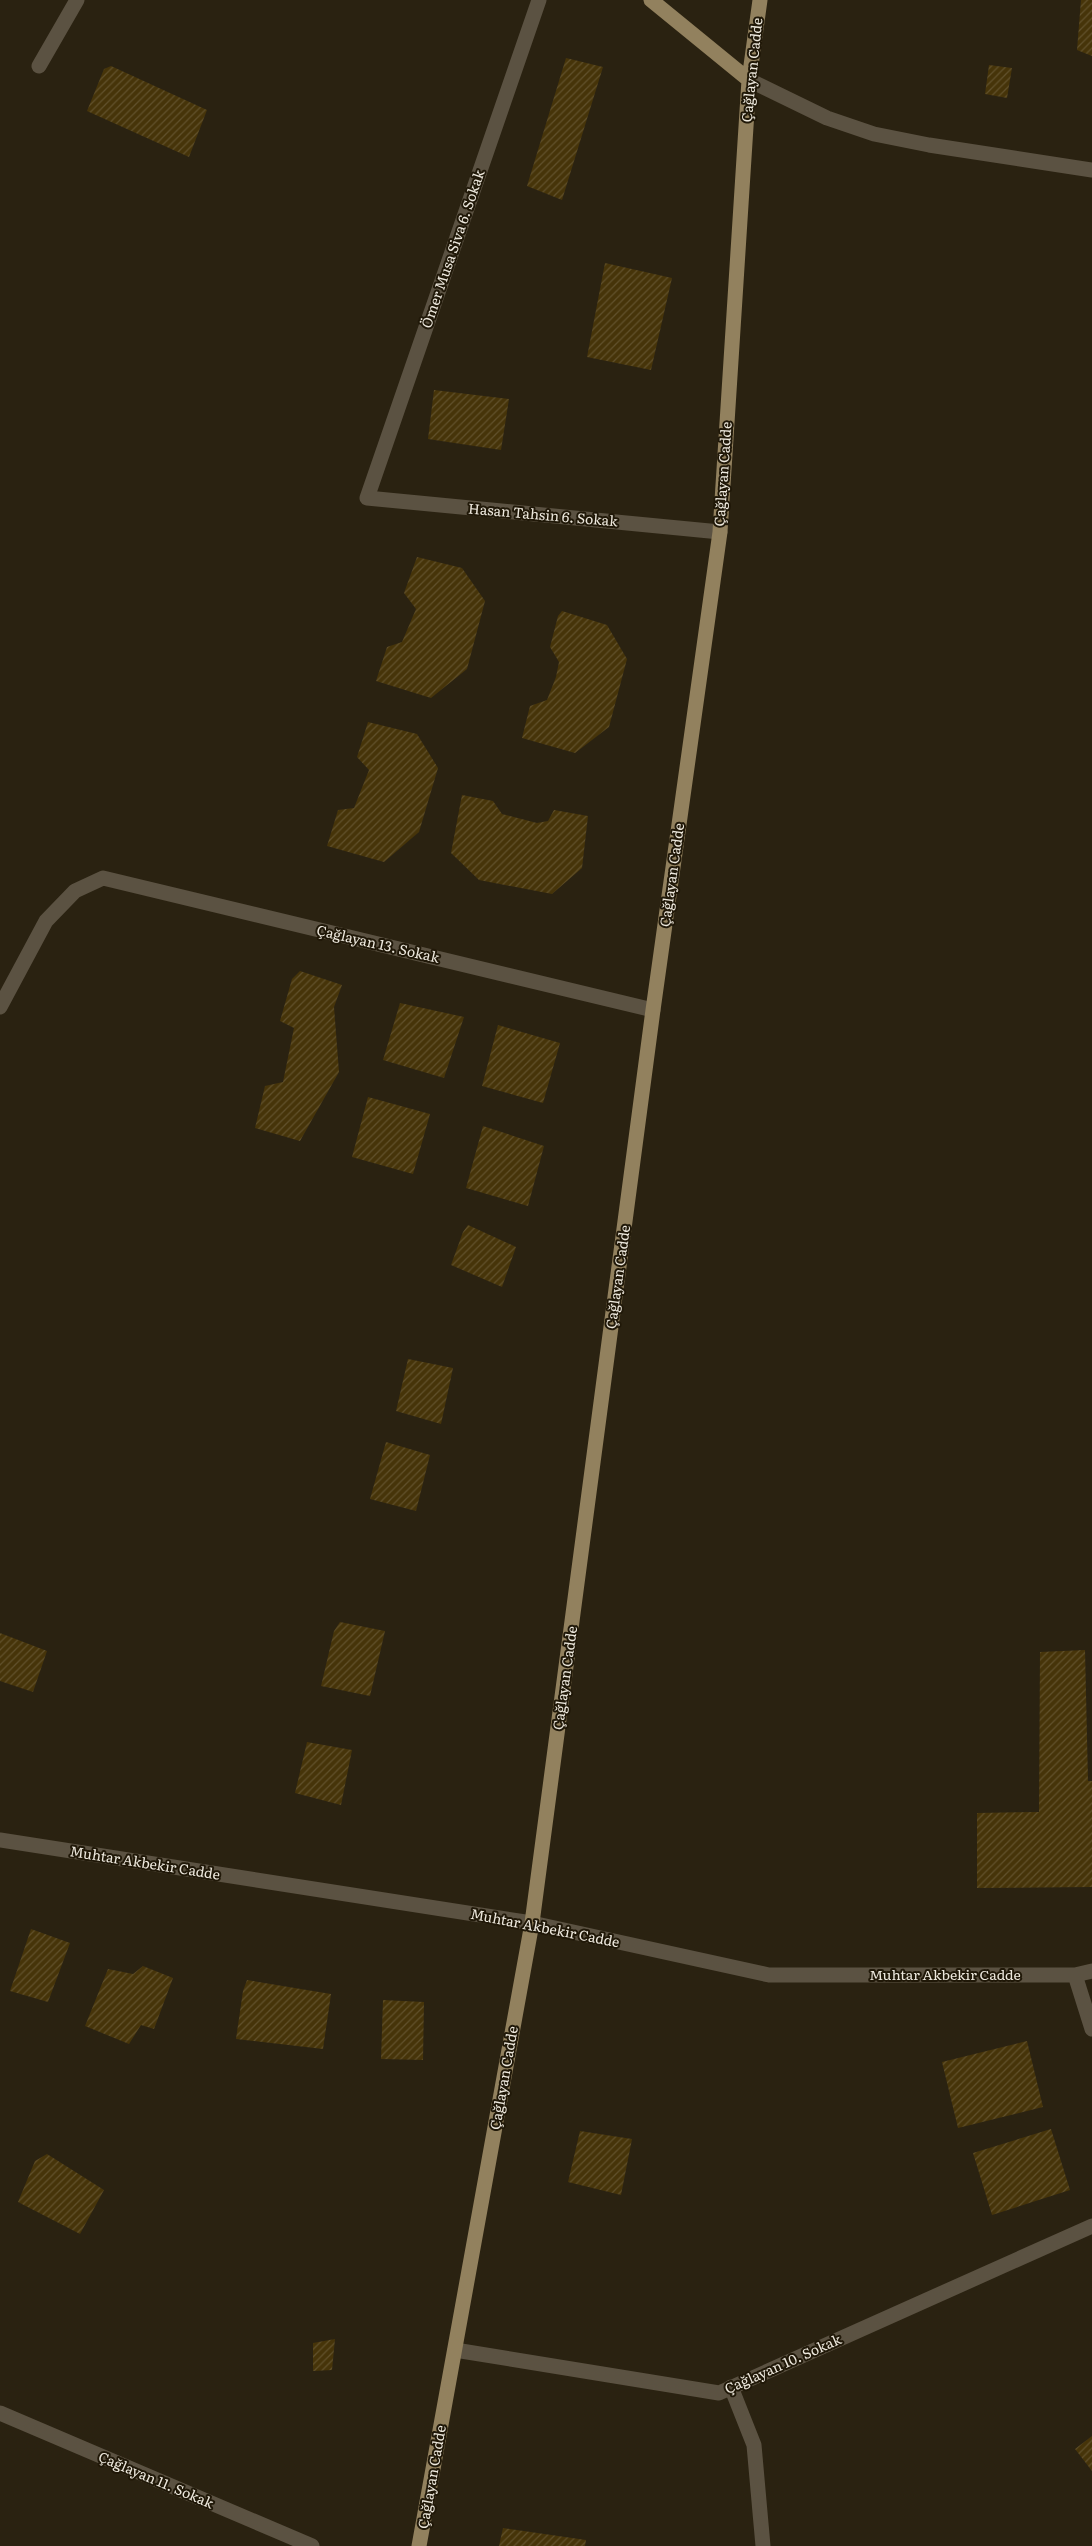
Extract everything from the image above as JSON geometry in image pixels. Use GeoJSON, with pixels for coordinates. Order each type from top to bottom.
{"type":"FeatureCollection","features":[{"type":"Feature","properties":{"kind":"main road"},"geometry":{"type":"LineString","coordinates":[[652,0],[749,80]]}},
{"type":"Feature","properties":{"kind":"main road","name":"Çağlayan Cadde"},"geometry":{"type":"LineString","coordinates":[[419,2546],[532,1923],[653,1010],[720,532],[749,80],[760,0]]}},
{"type":"Feature","properties":{"kind":"street"},"geometry":{"type":"LineString","coordinates":[[40,66],[78,0]]}},
{"type":"Feature","properties":{"kind":"street","name":"Ömer Musa Siva 6. Sokak"},"geometry":{"type":"LineString","coordinates":[[367,498],[538,0]]}},
{"type":"Feature","properties":{"kind":"street"},"geometry":{"type":"LineString","coordinates":[[749,80],[827,118],[874,134],[929,145],[1092,170]]}},
{"type":"Feature","properties":{"kind":"street","name":"Hasan Tahsin 6. Sokak"},"geometry":{"type":"LineString","coordinates":[[367,498],[720,532]]}},
{"type":"Feature","properties":{"kind":"street","name":"Çağlayan 13. Sokak"},"geometry":{"type":"LineString","coordinates":[[0,1007],[46,921],[75,891],[103,878],[653,1010]]}},
{"type":"Feature","properties":{"kind":"street","name":"Muhtar Akbekir Cadde"},"geometry":{"type":"LineString","coordinates":[[0,1840],[532,1923],[769,1975],[1074,1975],[1092,1971]]}},
{"type":"Feature","properties":{"kind":"street"},"geometry":{"type":"LineString","coordinates":[[1074,1975],[1092,2029]]}},
{"type":"Feature","properties":{"kind":"street","name":"Çağlayan 10. Sokak"},"geometry":{"type":"LineString","coordinates":[[455,2350],[719,2393],[1092,2226]]}},
{"type":"Feature","properties":{"kind":"street"},"geometry":{"type":"LineString","coordinates":[[731,2387],[754,2445],[763,2546]]}},
{"type":"Feature","properties":{"kind":"street","name":"Çağlayan 11. Sokak"},"geometry":{"type":"LineString","coordinates":[[0,2414],[312,2546]]}},
{"type":"Feature","properties":{"kind":"building"},"geometry":{"type":"Polygon","coordinates":[[[1081,0],[1092,0],[1092,56],[1077,50],[1081,0]]]}},
{"type":"Feature","properties":{"kind":"building"},"geometry":{"type":"Polygon","coordinates":[[[566,58],[603,67],[562,200],[527,186],[566,58]]]}},
{"type":"Feature","properties":{"kind":"building"},"geometry":{"type":"Polygon","coordinates":[[[989,65],[1012,68],[1007,98],[985,94],[989,65]]]}},
{"type":"Feature","properties":{"kind":"building"},"geometry":{"type":"Polygon","coordinates":[[[111,66],[207,110],[189,157],[87,111],[104,69],[111,66]]]}},
{"type":"Feature","properties":{"kind":"building"},"geometry":{"type":"Polygon","coordinates":[[[605,263],[672,278],[651,370],[587,357],[605,263]]]}},
{"type":"Feature","properties":{"kind":"building"},"geometry":{"type":"Polygon","coordinates":[[[434,390],[509,399],[501,450],[428,439],[434,390]]]}},
{"type":"Feature","properties":{"kind":"building"},"geometry":{"type":"Polygon","coordinates":[[[417,557],[462,568],[485,601],[467,669],[431,698],[376,681],[387,647],[402,642],[416,609],[404,593],[417,557]]]}},
{"type":"Feature","properties":{"kind":"building"},"geometry":{"type":"Polygon","coordinates":[[[562,611],[607,625],[627,659],[609,727],[575,753],[522,738],[530,706],[547,700],[556,677],[559,662],[550,647],[558,616],[562,611]]]}},
{"type":"Feature","properties":{"kind":"building"},"geometry":{"type":"Polygon","coordinates":[[[368,722],[417,734],[438,768],[419,832],[384,862],[327,846],[338,810],[354,808],[369,770],[357,757],[368,722]]]}},
{"type":"Feature","properties":{"kind":"building"},"geometry":{"type":"Polygon","coordinates":[[[462,795],[493,801],[502,814],[537,823],[548,821],[554,810],[588,816],[582,868],[552,894],[479,880],[451,853],[462,795]]]}},
{"type":"Feature","properties":{"kind":"building"},"geometry":{"type":"Polygon","coordinates":[[[300,971],[342,985],[334,1007],[339,1072],[300,1141],[255,1128],[265,1086],[283,1082],[294,1028],[280,1021],[292,979],[300,971]]]}},
{"type":"Feature","properties":{"kind":"building"},"geometry":{"type":"Polygon","coordinates":[[[400,1003],[464,1017],[444,1078],[383,1060],[400,1003]]]}},
{"type":"Feature","properties":{"kind":"building"},"geometry":{"type":"Polygon","coordinates":[[[498,1025],[560,1043],[543,1103],[482,1086],[498,1025]]]}},
{"type":"Feature","properties":{"kind":"building"},"geometry":{"type":"Polygon","coordinates":[[[368,1097],[430,1114],[413,1174],[352,1157],[368,1097]]]}},
{"type":"Feature","properties":{"kind":"building"},"geometry":{"type":"Polygon","coordinates":[[[483,1126],[544,1146],[528,1206],[466,1188],[483,1126]]]}},
{"type":"Feature","properties":{"kind":"building"},"geometry":{"type":"Polygon","coordinates":[[[468,1225],[516,1247],[502,1287],[451,1265],[463,1232],[468,1225]]]}},
{"type":"Feature","properties":{"kind":"building"},"geometry":{"type":"Polygon","coordinates":[[[408,1359],[453,1368],[441,1424],[396,1411],[408,1359]]]}},
{"type":"Feature","properties":{"kind":"building"},"geometry":{"type":"Polygon","coordinates":[[[386,1442],[430,1455],[416,1511],[370,1499],[386,1442]]]}},
{"type":"Feature","properties":{"kind":"building"},"geometry":{"type":"Polygon","coordinates":[[[340,1622],[385,1631],[370,1696],[321,1686],[334,1631],[340,1622]]]}},
{"type":"Feature","properties":{"kind":"building"},"geometry":{"type":"Polygon","coordinates":[[[0,1633],[47,1651],[33,1692],[0,1681],[0,1633]]]}},
{"type":"Feature","properties":{"kind":"building"},"geometry":{"type":"Polygon","coordinates":[[[1085,1650],[1088,1781],[1092,1781],[1092,1887],[977,1888],[977,1813],[1039,1812],[1040,1652],[1085,1650]]]}},
{"type":"Feature","properties":{"kind":"building"},"geometry":{"type":"Polygon","coordinates":[[[307,1742],[352,1750],[341,1805],[295,1793],[307,1742]]]}},
{"type":"Feature","properties":{"kind":"building"},"geometry":{"type":"Polygon","coordinates":[[[31,1929],[70,1943],[48,2002],[10,1991],[31,1929]]]}},
{"type":"Feature","properties":{"kind":"building"},"geometry":{"type":"Polygon","coordinates":[[[143,1966],[173,1978],[154,2029],[141,2025],[129,2044],[85,2026],[108,1969],[133,1974],[143,1966]]]}},
{"type":"Feature","properties":{"kind":"building"},"geometry":{"type":"Polygon","coordinates":[[[247,1980],[331,1994],[323,2049],[236,2039],[243,1991],[247,1980]]]}},
{"type":"Feature","properties":{"kind":"building"},"geometry":{"type":"Polygon","coordinates":[[[383,2000],[424,2002],[423,2060],[381,2059],[383,2000]]]}},
{"type":"Feature","properties":{"kind":"building"},"geometry":{"type":"Polygon","coordinates":[[[1027,2041],[1043,2107],[958,2128],[942,2062],[1027,2041]]]}},
{"type":"Feature","properties":{"kind":"building"},"geometry":{"type":"Polygon","coordinates":[[[1051,2129],[1070,2190],[992,2215],[973,2153],[1051,2129]]]}},
{"type":"Feature","properties":{"kind":"building"},"geometry":{"type":"Polygon","coordinates":[[[580,2131],[632,2139],[621,2195],[568,2182],[580,2131]]]}},
{"type":"Feature","properties":{"kind":"building"},"geometry":{"type":"Polygon","coordinates":[[[47,2154],[104,2190],[80,2234],[18,2202],[35,2161],[47,2154]]]}},
{"type":"Feature","properties":{"kind":"building"},"geometry":{"type":"Polygon","coordinates":[[[335,2339],[332,2370],[313,2371],[313,2343],[335,2339]]]}},
{"type":"Feature","properties":{"kind":"building"},"geometry":{"type":"Polygon","coordinates":[[[1092,2436],[1092,2471],[1075,2449],[1092,2436]]]}},
{"type":"Feature","properties":{"kind":"building"},"geometry":{"type":"Polygon","coordinates":[[[503,2528],[586,2540],[585,2546],[499,2546],[503,2528]]]}}]}
